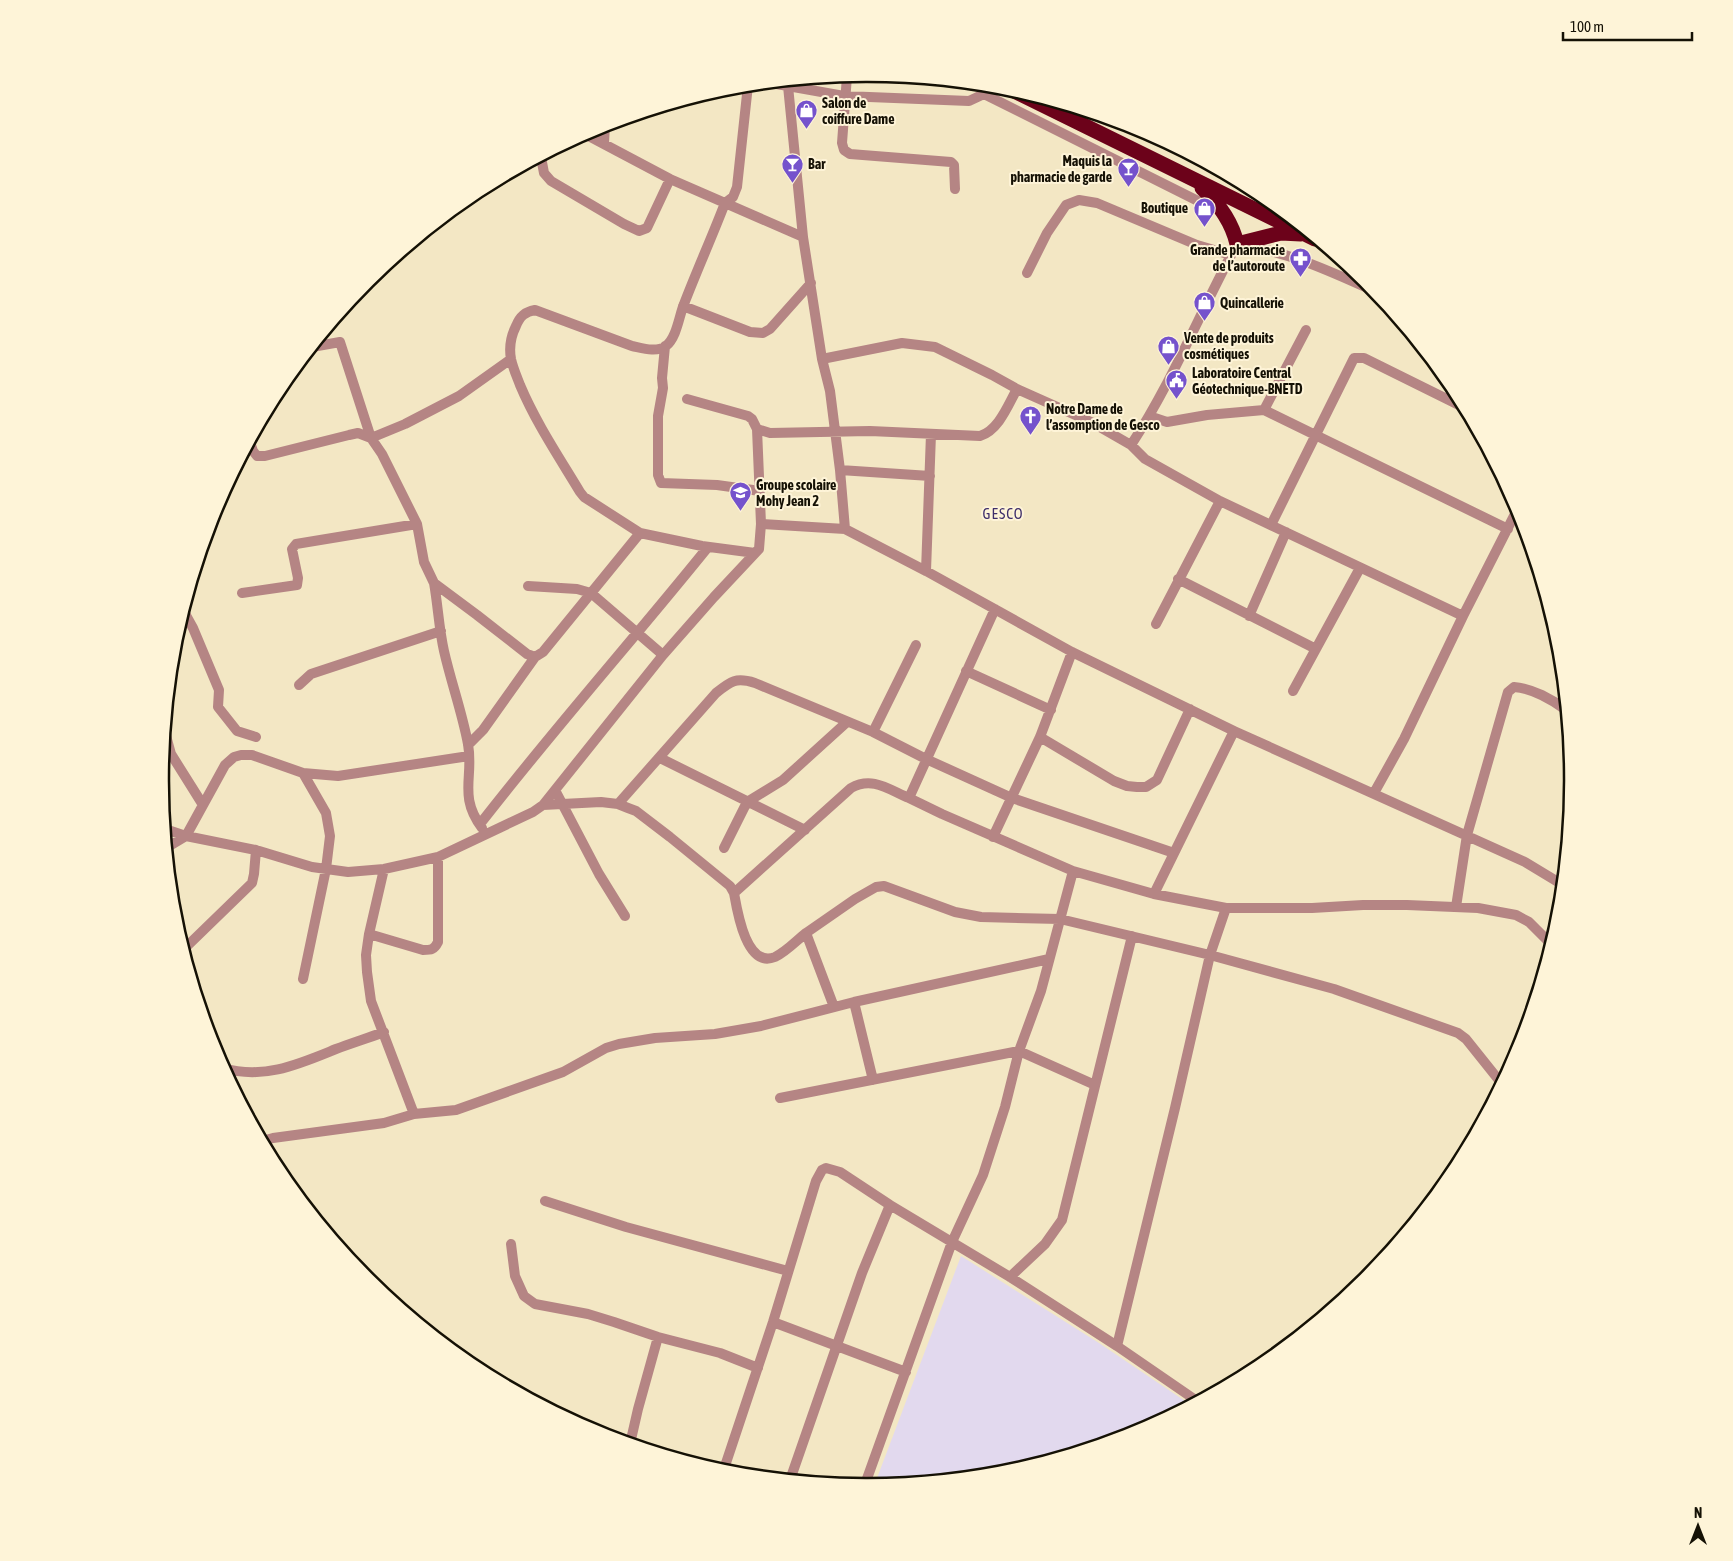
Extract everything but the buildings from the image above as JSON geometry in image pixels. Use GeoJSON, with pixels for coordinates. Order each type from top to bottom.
{"type":"FeatureCollection","features":[{"type":"Feature","properties":{"kind":"highway"},"geometry":{"type":"LineString","coordinates":[[1043,105],[1291,227]]}},
{"type":"Feature","properties":{"kind":"highway"},"geometry":{"type":"LineString","coordinates":[[1190,177],[1212,198],[1223,213],[1235,233],[1234,249],[1281,233],[1302,236]]}},
{"type":"Feature","properties":{"kind":"street"},"geometry":{"type":"LineString","coordinates":[[846,83],[842,143],[846,152],[850,154],[951,162],[954,168],[955,189]]}},
{"type":"Feature","properties":{"kind":"street"},"geometry":{"type":"LineString","coordinates":[[788,87],[802,237],[822,359],[830,391],[845,529]]}},
{"type":"Feature","properties":{"kind":"street"},"geometry":{"type":"LineString","coordinates":[[791,87],[844,96],[969,100],[984,94],[1200,202]]}},
{"type":"Feature","properties":{"kind":"street"},"geometry":{"type":"LineString","coordinates":[[747,93],[737,187],[733,197],[725,203],[671,339],[665,346],[663,388],[658,416],[658,475],[661,483],[717,485],[760,491]]}},
{"type":"Feature","properties":{"kind":"street"},"geometry":{"type":"LineString","coordinates":[[604,134],[604,143]]}},
{"type":"Feature","properties":{"kind":"street"},"geometry":{"type":"LineString","coordinates":[[594,138],[670,179],[802,237]]}},
{"type":"Feature","properties":{"kind":"street"},"geometry":{"type":"LineString","coordinates":[[541,163],[544,173],[551,181],[639,231],[647,228],[670,179]]}},
{"type":"Feature","properties":{"kind":"street"},"geometry":{"type":"LineString","coordinates":[[1027,273],[1047,233],[1066,205],[1079,200],[1097,203],[1196,245],[1234,249],[1262,248],[1331,271],[1355,282]]}},
{"type":"Feature","properties":{"kind":"street"},"geometry":{"type":"LineString","coordinates":[[1131,444],[1182,357],[1199,316],[1234,249]]}},
{"type":"Feature","properties":{"kind":"street"},"geometry":{"type":"LineString","coordinates":[[683,306],[750,332],[763,333],[770,329],[811,283]]}},
{"type":"Feature","properties":{"kind":"street"},"geometry":{"type":"LineString","coordinates":[[665,346],[653,349],[632,346],[535,310],[528,311],[520,317],[510,345],[511,359],[530,408],[580,492],[589,502],[640,533],[708,547],[755,553]]}},
{"type":"Feature","properties":{"kind":"street"},"geometry":{"type":"LineString","coordinates":[[1264,410],[1306,330]]}},
{"type":"Feature","properties":{"kind":"street"},"geometry":{"type":"LineString","coordinates":[[322,345],[340,342],[371,438],[382,454],[417,524],[424,562],[434,583],[444,649],[468,745],[468,800],[472,812],[488,834]]}},
{"type":"Feature","properties":{"kind":"street"},"geometry":{"type":"LineString","coordinates":[[822,359],[902,343],[935,347],[1017,389],[1091,422],[1131,444],[1145,459],[1220,501],[1463,616]]}},
{"type":"Feature","properties":{"kind":"street"},"geometry":{"type":"LineString","coordinates":[[1271,525],[1352,360],[1358,357],[1364,358],[1452,402]]}},
{"type":"Feature","properties":{"kind":"street"},"geometry":{"type":"LineString","coordinates":[[252,449],[257,456],[265,456],[358,433],[371,438],[404,424],[459,396],[511,359]]}},
{"type":"Feature","properties":{"kind":"street"},"geometry":{"type":"LineString","coordinates":[[757,429],[770,433],[834,431],[980,436],[987,434],[995,427],[1017,389]]}},
{"type":"Feature","properties":{"kind":"street"},"geometry":{"type":"LineString","coordinates":[[170,831],[186,836],[256,850],[312,867],[348,872],[384,869],[438,857],[533,812],[543,805],[663,655],[759,548],[761,524],[757,429],[748,416],[687,399]]}},
{"type":"Feature","properties":{"kind":"street"},"geometry":{"type":"LineString","coordinates":[[1149,416],[1167,422],[1224,412],[1264,410],[1508,529]]}},
{"type":"Feature","properties":{"kind":"street"},"geometry":{"type":"LineString","coordinates":[[926,571],[932,434]]}},
{"type":"Feature","properties":{"kind":"street"},"geometry":{"type":"LineString","coordinates":[[840,470],[930,476]]}},
{"type":"Feature","properties":{"kind":"street"},"geometry":{"type":"LineString","coordinates":[[1156,624],[1220,501]]}},
{"type":"Feature","properties":{"kind":"street"},"geometry":{"type":"LineString","coordinates":[[1374,794],[1404,739],[1463,616],[1513,518]]}},
{"type":"Feature","properties":{"kind":"street"},"geometry":{"type":"LineString","coordinates":[[242,593],[297,585],[298,578],[292,549],[296,544],[417,524]]}},
{"type":"Feature","properties":{"kind":"street"},"geometry":{"type":"LineString","coordinates":[[761,524],[845,529],[926,571],[1072,652],[1234,731],[1525,862],[1557,882]]}},
{"type":"Feature","properties":{"kind":"street"},"geometry":{"type":"LineString","coordinates":[[1249,616],[1286,532]]}},
{"type":"Feature","properties":{"kind":"street"},"geometry":{"type":"LineString","coordinates":[[468,745],[483,730],[535,657],[543,652],[640,533]]}},
{"type":"Feature","properties":{"kind":"street"},"geometry":{"type":"LineString","coordinates":[[480,824],[515,779],[638,634],[708,547]]}},
{"type":"Feature","properties":{"kind":"street"},"geometry":{"type":"LineString","coordinates":[[1293,691],[1360,568]]}},
{"type":"Feature","properties":{"kind":"street"},"geometry":{"type":"LineString","coordinates":[[1178,579],[1316,649]]}},
{"type":"Feature","properties":{"kind":"street"},"geometry":{"type":"LineString","coordinates":[[434,583],[527,654],[535,657]]}},
{"type":"Feature","properties":{"kind":"street"},"geometry":{"type":"LineString","coordinates":[[528,586],[577,589],[591,593],[663,655]]}},
{"type":"Feature","properties":{"kind":"street"},"geometry":{"type":"LineString","coordinates":[[909,798],[995,610]]}},
{"type":"Feature","properties":{"kind":"street"},"geometry":{"type":"LineString","coordinates":[[188,619],[219,690],[218,708],[237,731],[256,737]]}},
{"type":"Feature","properties":{"kind":"street"},"geometry":{"type":"LineString","coordinates":[[299,685],[311,674],[441,631]]}},
{"type":"Feature","properties":{"kind":"street"},"geometry":{"type":"LineString","coordinates":[[873,732],[916,644]]}},
{"type":"Feature","properties":{"kind":"street"},"geometry":{"type":"LineString","coordinates":[[993,836],[1040,737],[1072,652]]}},
{"type":"Feature","properties":{"kind":"street"},"geometry":{"type":"LineString","coordinates":[[966,671],[1051,710]]}},
{"type":"Feature","properties":{"kind":"street"},"geometry":{"type":"LineString","coordinates":[[618,804],[716,693],[736,680],[755,683],[873,732],[926,759],[1012,798],[1174,853]]}},
{"type":"Feature","properties":{"kind":"street"},"geometry":{"type":"LineString","coordinates":[[1456,907],[1467,835],[1508,692],[1514,687],[1521,688],[1560,705]]}},
{"type":"Feature","properties":{"kind":"street"},"geometry":{"type":"LineString","coordinates":[[1040,737],[1114,781],[1127,786],[1146,787],[1158,780],[1190,709]]}},
{"type":"Feature","properties":{"kind":"street"},"geometry":{"type":"LineString","coordinates":[[724,848],[747,802],[783,780],[846,722]]}},
{"type":"Feature","properties":{"kind":"street"},"geometry":{"type":"LineString","coordinates":[[1154,894],[1234,731]]}},
{"type":"Feature","properties":{"kind":"street"},"geometry":{"type":"LineString","coordinates":[[169,749],[203,805]]}},
{"type":"Feature","properties":{"kind":"street"},"geometry":{"type":"LineString","coordinates":[[172,845],[186,836],[225,765],[234,757],[241,755],[259,756],[303,773],[321,776],[345,776],[469,756]]}},
{"type":"Feature","properties":{"kind":"street"},"geometry":{"type":"LineString","coordinates":[[660,758],[805,830]]}},
{"type":"Feature","properties":{"kind":"street"},"geometry":{"type":"LineString","coordinates":[[303,773],[326,813],[330,836],[326,869],[303,979]]}},
{"type":"Feature","properties":{"kind":"street"},"geometry":{"type":"LineString","coordinates":[[734,893],[851,788],[859,783],[871,782],[1073,871],[1154,894],[1226,908],[1312,908],[1380,905],[1456,907],[1500,912],[1516,915],[1534,926],[1546,939]]}},
{"type":"Feature","properties":{"kind":"street"},"geometry":{"type":"LineString","coordinates":[[555,790],[598,874],[625,916]]}},
{"type":"Feature","properties":{"kind":"street"},"geometry":{"type":"LineString","coordinates":[[543,805],[601,802],[618,804],[636,811],[730,886],[734,893],[745,937],[752,950],[760,957],[766,959],[774,958],[855,899],[876,887],[884,886],[941,907],[967,914],[981,917],[1060,919],[1210,955],[1334,989],[1448,1028],[1466,1039],[1498,1079]]}},
{"type":"Feature","properties":{"kind":"street"},"geometry":{"type":"LineString","coordinates":[[188,945],[248,888],[254,874],[256,850]]}},
{"type":"Feature","properties":{"kind":"street"},"geometry":{"type":"LineString","coordinates":[[369,934],[423,950],[435,948],[438,942],[438,857]]}},
{"type":"Feature","properties":{"kind":"street"},"geometry":{"type":"LineString","coordinates":[[384,869],[369,934],[366,955],[367,972],[371,1001],[414,1114]]}},
{"type":"Feature","properties":{"kind":"street"},"geometry":{"type":"LineString","coordinates":[[867,1478],[952,1242],[983,1175],[1005,1107],[1019,1051],[1040,991],[1073,871]]}},
{"type":"Feature","properties":{"kind":"street"},"geometry":{"type":"LineString","coordinates":[[1117,1346],[1210,955],[1226,908]]}},
{"type":"Feature","properties":{"kind":"street"},"geometry":{"type":"LineString","coordinates":[[806,933],[834,1007]]}},
{"type":"Feature","properties":{"kind":"street"},"geometry":{"type":"LineString","coordinates":[[1010,1277],[1045,1244],[1062,1220],[1132,936]]}},
{"type":"Feature","properties":{"kind":"street"},"geometry":{"type":"LineString","coordinates":[[268,1139],[384,1123],[414,1114],[456,1110],[563,1072],[606,1048],[618,1044],[740,1030],[854,1002],[1049,960]]}},
{"type":"Feature","properties":{"kind":"street"},"geometry":{"type":"LineString","coordinates":[[854,1002],[873,1080]]}},
{"type":"Feature","properties":{"kind":"street"},"geometry":{"type":"LineString","coordinates":[[232,1071],[260,1072],[287,1068],[384,1032]]}},
{"type":"Feature","properties":{"kind":"street"},"geometry":{"type":"LineString","coordinates":[[780,1098],[1019,1051],[1095,1085]]}},
{"type":"Feature","properties":{"kind":"street"},"geometry":{"type":"LineString","coordinates":[[726,1464],[774,1322],[816,1181],[822,1170],[829,1168],[840,1172],[890,1205],[1010,1277],[1117,1346],[1192,1398]]}},
{"type":"Feature","properties":{"kind":"street"},"geometry":{"type":"LineString","coordinates":[[545,1201],[626,1227],[788,1271]]}},
{"type":"Feature","properties":{"kind":"street"},"geometry":{"type":"LineString","coordinates":[[792,1474],[862,1273],[890,1205]]}},
{"type":"Feature","properties":{"kind":"street"},"geometry":{"type":"LineString","coordinates":[[511,1244],[515,1276],[524,1296],[535,1304],[588,1314],[658,1337],[720,1354],[758,1368]]}},
{"type":"Feature","properties":{"kind":"street"},"geometry":{"type":"LineString","coordinates":[[774,1322],[906,1372]]}},
{"type":"Feature","properties":{"kind":"street"},"geometry":{"type":"LineString","coordinates":[[632,1437],[658,1337]]}},
{"type":"Feature","properties":{"kind":"shaded area"},"geometry":{"type":"Polygon","coordinates":[[[961,1256],[1099,1343],[1186,1401],[1134,1425],[1047,1455],[958,1473],[877,1478],[961,1256]]]}},
{"type":"Feature","properties":{"kind":"place","name":"Salon de coiffure Dame"},"geometry":{"type":"Point","coordinates":[806,130]}},
{"type":"Feature","properties":{"kind":"place","name":"Bar"},"geometry":{"type":"Point","coordinates":[792,183]}},
{"type":"Feature","properties":{"kind":"place","name":"Maquis la pharmacie de garde"},"geometry":{"type":"Point","coordinates":[1128,188]}},
{"type":"Feature","properties":{"kind":"place","name":"Boutique"},"geometry":{"type":"Point","coordinates":[1204,227]}},
{"type":"Feature","properties":{"kind":"place","name":"Grande pharmacie de l’autoroute"},"geometry":{"type":"Point","coordinates":[1301,277]}},
{"type":"Feature","properties":{"kind":"place","name":"Quincallerie"},"geometry":{"type":"Point","coordinates":[1204,322]}},
{"type":"Feature","properties":{"kind":"place","name":"Vente de produits cosmétiques"},"geometry":{"type":"Point","coordinates":[1168,365]}},
{"type":"Feature","properties":{"kind":"place","name":"Laboratoire Central Géotechnique-BNETD"},"geometry":{"type":"Point","coordinates":[1176,400]}},
{"type":"Feature","properties":{"kind":"place","name":"Notre Dame de l’assomption de Gesco"},"geometry":{"type":"Point","coordinates":[1030,436]}},
{"type":"Feature","properties":{"kind":"place","name":"Groupe scolaire Mohy Jean 2"},"geometry":{"type":"Point","coordinates":[740,512]}},
{"type":"Feature","properties":{"kind":"district","name":"GESCO"},"geometry":{"type":"Point","coordinates":[1003,513]}}]}
